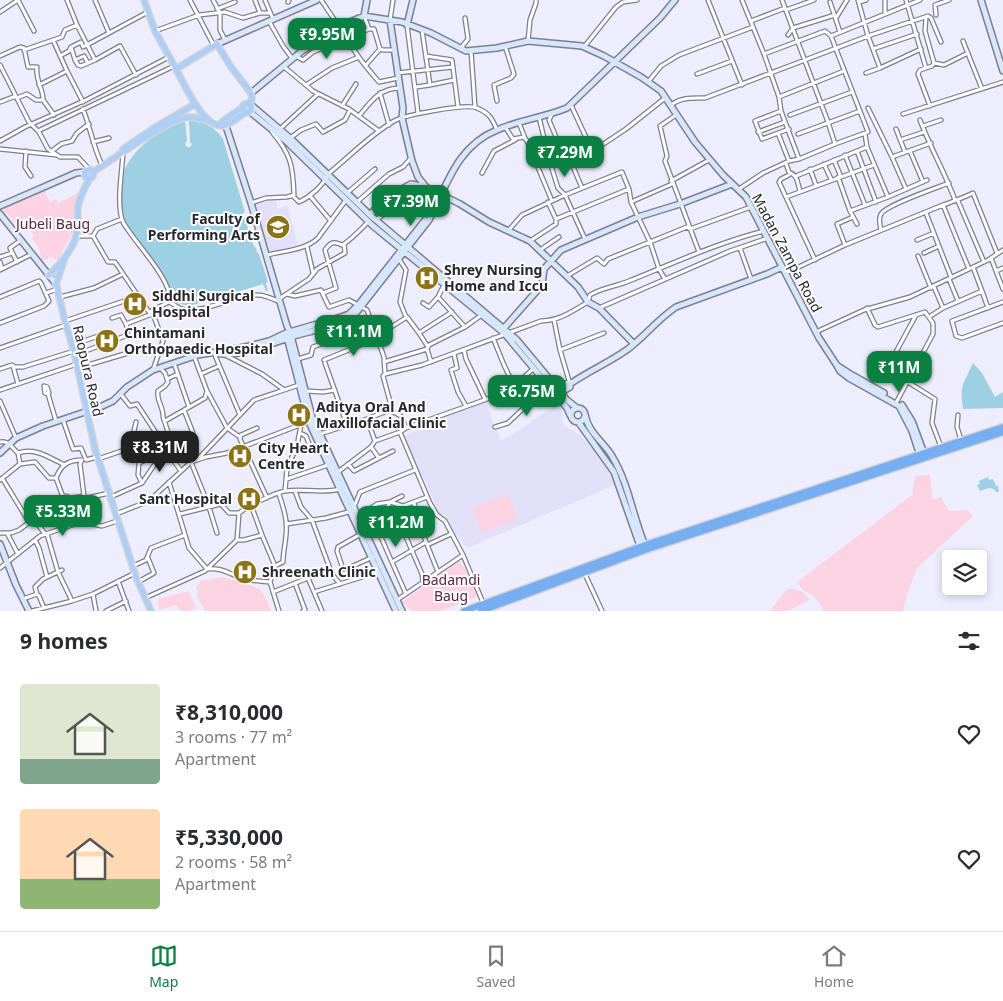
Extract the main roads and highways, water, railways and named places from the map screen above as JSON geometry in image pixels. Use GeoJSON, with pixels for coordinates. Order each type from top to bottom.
{"type":"FeatureCollection","features":[{"type":"Feature","properties":{"kind":"highway"},"geometry":{"type":"LineString","coordinates":[[923,456],[941,447],[1003,427]]}},
{"type":"Feature","properties":{"kind":"highway"},"geometry":{"type":"LineString","coordinates":[[464,611],[483,608],[643,548],[923,456],[1003,432]]}},
{"type":"Feature","properties":{"kind":"main road"},"geometry":{"type":"LineString","coordinates":[[144,0],[155,31],[196,104],[209,121]]}},
{"type":"Feature","properties":{"kind":"main road"},"geometry":{"type":"LineString","coordinates":[[90,172],[157,131],[184,119],[194,118],[209,121],[219,126],[251,108],[251,93],[215,45],[175,68]]}},
{"type":"Feature","properties":{"kind":"main road"},"geometry":{"type":"LineString","coordinates":[[49,275],[64,261],[76,236],[79,224],[78,208],[90,172],[154,128],[196,104]]}},
{"type":"Feature","properties":{"kind":"main road","name":"Raopura Road"},"geometry":{"type":"LineString","coordinates":[[64,261],[57,286],[65,323],[72,344],[86,411],[98,458],[135,573],[151,611]]}},
{"type":"Feature","properties":{"kind":"place","name":"Faculty of Performing Arts"},"geometry":{"type":"Point","coordinates":[278,227]}},
{"type":"Feature","properties":{"kind":"place","name":"Shrey Nursing Home and Iccu"},"geometry":{"type":"Point","coordinates":[427,278]}},
{"type":"Feature","properties":{"kind":"place","name":"Siddhi Surgical Hospital"},"geometry":{"type":"Point","coordinates":[135,304]}},
{"type":"Feature","properties":{"kind":"place","name":"Chintamani Orthopaedic Hospital"},"geometry":{"type":"Point","coordinates":[107,341]}},
{"type":"Feature","properties":{"kind":"place","name":"Aditya Oral And Maxillofacial Clinic"},"geometry":{"type":"Point","coordinates":[299,415]}},
{"type":"Feature","properties":{"kind":"place","name":"City Heart Centre"},"geometry":{"type":"Point","coordinates":[240,456]}},
{"type":"Feature","properties":{"kind":"place","name":"Sant Hospital"},"geometry":{"type":"Point","coordinates":[249,499]}},
{"type":"Feature","properties":{"kind":"place","name":"Shreenath Clinic"},"geometry":{"type":"Point","coordinates":[245,572]}},
{"type":"Feature","properties":{"kind":"park label","name":"Jubeli Baug"},"geometry":{"type":"Point","coordinates":[53,224]}},
{"type":"Feature","properties":{"kind":"park label","name":"Badamdi Baug"},"geometry":{"type":"Point","coordinates":[451,588]}}]}
